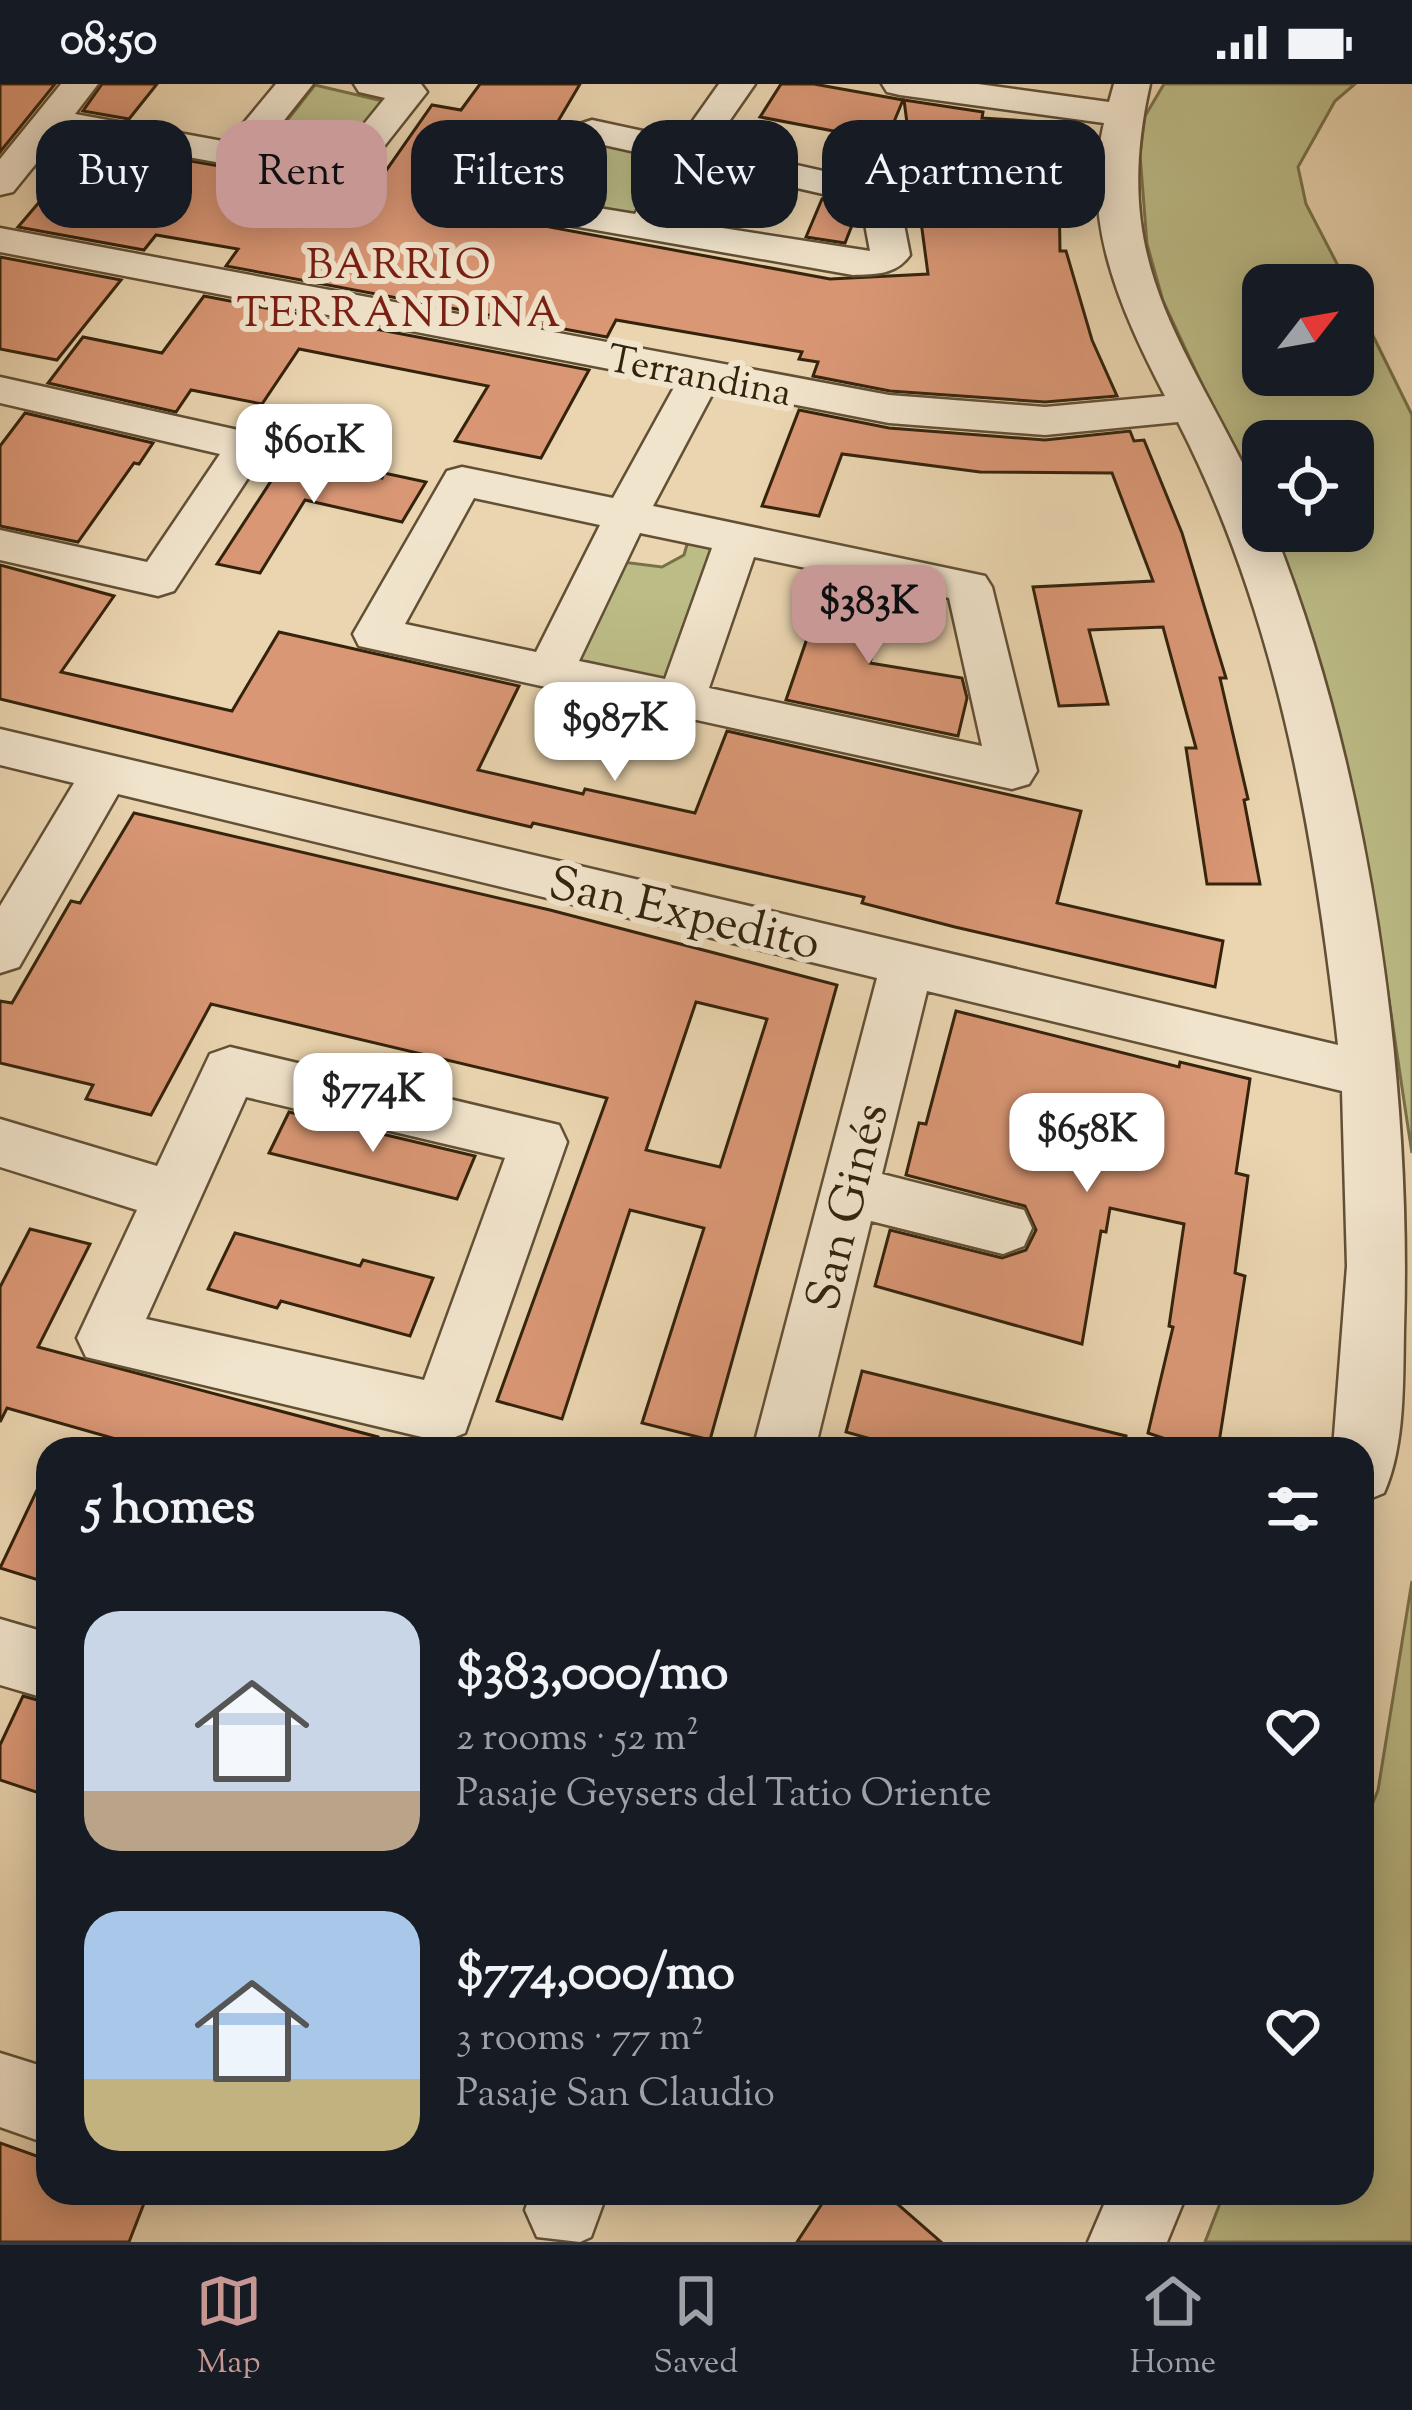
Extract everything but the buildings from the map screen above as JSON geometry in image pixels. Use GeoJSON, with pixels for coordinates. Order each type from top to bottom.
{"type":"FeatureCollection","features":[{"type":"Feature","properties":{"kind":"street"},"geometry":{"type":"LineString","coordinates":[[52,120],[80,84]]}},
{"type":"Feature","properties":{"kind":"street"},"geometry":{"type":"LineString","coordinates":[[266,120],[295,84]]}},
{"type":"Feature","properties":{"kind":"street"},"geometry":{"type":"LineString","coordinates":[[712,120],[737,84]]}},
{"type":"Feature","properties":{"kind":"street"},"geometry":{"type":"LineString","coordinates":[[900,84],[1127,100],[1115,185],[1125,262],[1137,302],[1245,517],[1291,647],[1332,822],[1369,1075],[1377,1259],[1364,1437]]}},
{"type":"Feature","properties":{"kind":"street"},"geometry":{"type":"LineString","coordinates":[[373,120],[391,88]]}},
{"type":"Feature","properties":{"kind":"street"},"geometry":{"type":"LineString","coordinates":[[631,141],[584,132],[542,202],[547,211],[631,227]]}},
{"type":"Feature","properties":{"kind":"street"},"geometry":{"type":"LineString","coordinates":[[0,184],[36,140]]}},
{"type":"Feature","properties":{"kind":"street"},"geometry":{"type":"LineString","coordinates":[[636,228],[853,263],[880,262],[890,255],[881,204],[867,192],[798,176]]}},
{"type":"Feature","properties":{"kind":"street","name":"Terrandina"},"geometry":{"type":"LineString","coordinates":[[0,240],[889,410],[1005,420],[1089,419],[1192,407]]}},
{"type":"Feature","properties":{"kind":"street"},"geometry":{"type":"LineString","coordinates":[[550,672],[626,513],[703,374]]}},
{"type":"Feature","properties":{"kind":"street"},"geometry":{"type":"LineString","coordinates":[[0,390],[247,446],[158,580],[0,545]]}},
{"type":"Feature","properties":{"kind":"street"},"geometry":{"type":"LineString","coordinates":[[462,481],[626,513],[969,587],[1012,771],[376,634],[462,481]]}},
{"type":"Feature","properties":{"kind":"street"},"geometry":{"type":"LineString","coordinates":[[680,700],[739,536]]}},
{"type":"Feature","properties":{"kind":"street","name":"San Expedito"},"geometry":{"type":"LineString","coordinates":[[0,746],[1369,1075]]}},
{"type":"Feature","properties":{"kind":"street"},"geometry":{"type":"LineString","coordinates":[[0,952],[106,772]]}},
{"type":"Feature","properties":{"kind":"street","name":"San Ginés"},"geometry":{"type":"LineString","coordinates":[[787,1437],[907,964]]}},
{"type":"Feature","properties":{"kind":"street"},"geometry":{"type":"LineString","coordinates":[[230,1070],[539,1142],[443,1413],[107,1338],[172,1196],[230,1070]]}},
{"type":"Feature","properties":{"kind":"street"},"geometry":{"type":"LineString","coordinates":[[0,1143],[172,1196]]}},
{"type":"Feature","properties":{"kind":"street"},"geometry":{"type":"LineString","coordinates":[[850,1191],[1003,1228]]}},
{"type":"Feature","properties":{"kind":"street"},"geometry":{"type":"LineString","coordinates":[[0,1652],[36,1662]]}},
{"type":"Feature","properties":{"kind":"street"},"geometry":{"type":"LineString","coordinates":[[0,2090],[36,2102]]}},
{"type":"Feature","properties":{"kind":"street"},"geometry":{"type":"LineString","coordinates":[[1126,2242],[1143,2205]]}},
{"type":"Feature","properties":{"kind":"green space"},"geometry":{"type":"Polygon","coordinates":[[[1164,84],[1355,84],[1335,101],[1298,167],[1306,204],[1337,264],[1242,264],[1242,396],[1374,396],[1374,338],[1412,415],[1412,1153],[1376,916],[1345,758],[1325,681],[1279,552],[1374,552],[1374,420],[1242,420],[1242,470],[1163,301],[1147,244],[1140,154],[1145,116],[1164,84]]]}},
{"type":"Feature","properties":{"kind":"green space"},"geometry":{"type":"Polygon","coordinates":[[[315,85],[387,102],[373,120],[287,120],[315,85]]]}},
{"type":"Feature","properties":{"kind":"green space"},"geometry":{"type":"Polygon","coordinates":[[[607,139],[631,143],[631,218],[607,213],[607,139]]]}},
{"type":"Feature","properties":{"kind":"green space"},"geometry":{"type":"Polygon","coordinates":[[[688,541],[717,550],[670,681],[567,657],[615,561],[662,567],[684,555],[688,541]]]}},
{"type":"Feature","properties":{"kind":"green space"},"geometry":{"type":"Polygon","coordinates":[[[1412,1581],[1412,2242],[1205,2242],[1219,2205],[1374,2205],[1374,1800],[1412,1581]]]}},
{"type":"Feature","properties":{"kind":"district","name":"BARRIO TERRANDINA"},"geometry":{"type":"Point","coordinates":[400,287]}}]}
